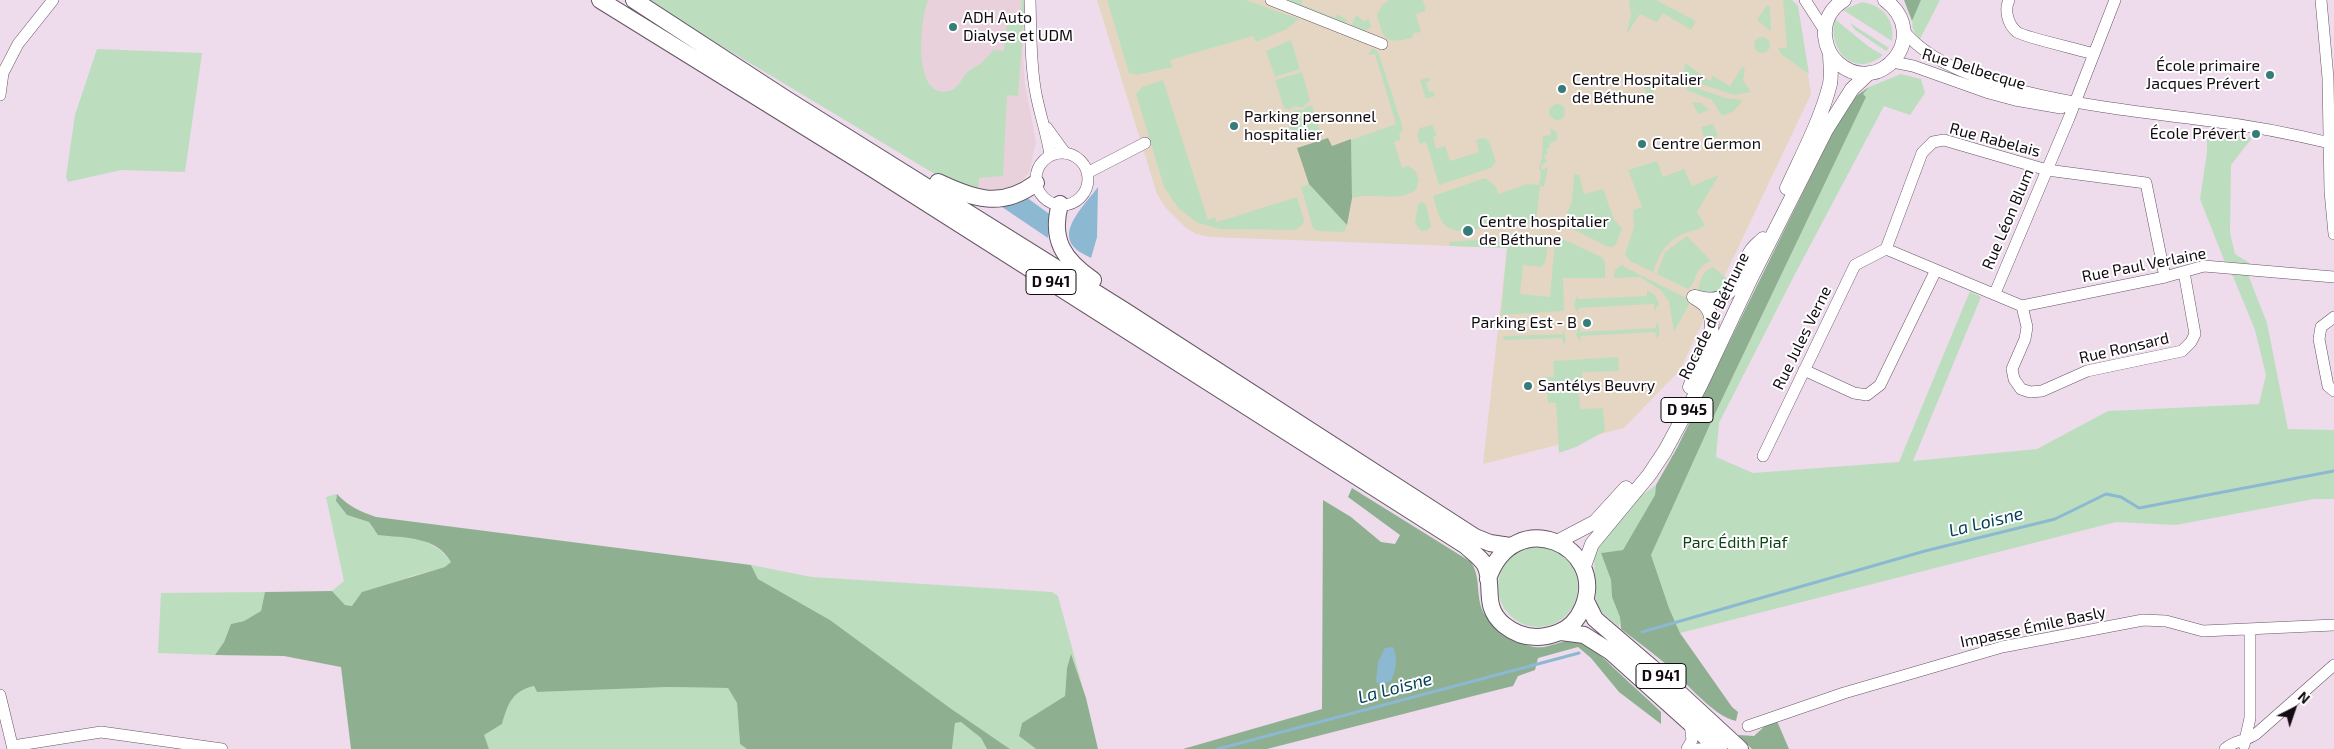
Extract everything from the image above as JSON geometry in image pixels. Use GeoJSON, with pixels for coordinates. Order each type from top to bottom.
{"type":"FeatureCollection","features":[{"type":"Feature","properties":{"kind":"highway","name":"D 941"},"geometry":{"type":"LineString","coordinates":[[600,0],[873,169],[1466,546],[1485,566],[1488,579]]}},
{"type":"Feature","properties":{"kind":"highway","name":"D 941"},"geometry":{"type":"LineString","coordinates":[[634,0],[1151,327],[1475,537],[1490,543],[1510,546]]}},
{"type":"Feature","properties":{"kind":"highway"},"geometry":{"type":"LineString","coordinates":[[846,135],[879,146],[934,180],[966,195],[984,199],[1004,198],[1025,191],[1036,182]]}},
{"type":"Feature","properties":{"kind":"highway"},"geometry":{"type":"LineString","coordinates":[[1060,204],[1055,231],[1062,249],[1080,271],[1128,306],[1151,327]]}},
{"type":"Feature","properties":{"kind":"highway"},"geometry":{"type":"LineString","coordinates":[[1533,538],[1557,542],[1568,549],[1583,569],[1587,590],[1586,601],[1576,618],[1562,632],[1546,637],[1530,638],[1515,633],[1508,628],[1493,610],[1488,595],[1488,579],[1492,566],[1510,546],[1533,538]]}},
{"type":"Feature","properties":{"kind":"highway","name":"D 941"},"geometry":{"type":"LineString","coordinates":[[1586,601],[1595,619],[1651,667],[1740,749]]}},
{"type":"Feature","properties":{"kind":"highway","name":"D 941"},"geometry":{"type":"LineString","coordinates":[[1562,632],[1578,633],[1594,640],[1625,664],[1718,748]]}},
{"type":"Feature","properties":{"kind":"main road"},"geometry":{"type":"LineString","coordinates":[[1825,31],[1833,9],[1844,0]]}},
{"type":"Feature","properties":{"kind":"main road"},"geometry":{"type":"LineString","coordinates":[[1885,0],[1899,14]]}},
{"type":"Feature","properties":{"kind":"main road"},"geometry":{"type":"LineString","coordinates":[[1830,53],[1835,60],[1850,71],[1868,73],[1884,69],[1901,50],[1904,31],[1897,0]]}},
{"type":"Feature","properties":{"kind":"main road","name":"Rocade de Béthune"},"geometry":{"type":"LineString","coordinates":[[1557,542],[1595,522],[1636,478],[1654,453],[1689,390],[1763,239],[1820,114],[1830,84],[1832,71],[1825,31]]}},
{"type":"Feature","properties":{"kind":"main road","name":"Rocade de Béthune"},"geometry":{"type":"LineString","coordinates":[[1583,569],[1592,544],[1649,475],[1665,451],[1696,394],[1752,276],[1826,130],[1852,89],[1868,73]]}},
{"type":"Feature","properties":{"kind":"main road"},"geometry":{"type":"LineString","coordinates":[[1689,390],[1711,336],[1710,314],[1706,306],[1694,296],[1704,300],[1730,291],[1751,251],[1763,239]]}},
{"type":"Feature","properties":{"kind":"street"},"geometry":{"type":"LineString","coordinates":[[0,95],[2,73],[18,44],[53,0]]}},
{"type":"Feature","properties":{"kind":"street"},"geometry":{"type":"LineString","coordinates":[[1030,0],[1031,52],[1036,95],[1045,126],[1050,156]]}},
{"type":"Feature","properties":{"kind":"street"},"geometry":{"type":"LineString","coordinates":[[1271,0],[1382,44]]}},
{"type":"Feature","properties":{"kind":"street"},"geometry":{"type":"LineString","coordinates":[[1805,0],[1825,31]]}},
{"type":"Feature","properties":{"kind":"street"},"geometry":{"type":"LineString","coordinates":[[2009,0],[2006,6],[2009,22],[2018,33],[2094,54]]}},
{"type":"Feature","properties":{"kind":"street","name":"Rue Léon Blum"},"geometry":{"type":"LineString","coordinates":[[1995,294],[2075,102],[2115,0]]}},
{"type":"Feature","properties":{"kind":"street"},"geometry":{"type":"LineString","coordinates":[[2321,0],[2331,77],[2332,143],[2330,191],[2334,234]]}},
{"type":"Feature","properties":{"kind":"street","name":"Rue Delbecque"},"geometry":{"type":"LineString","coordinates":[[1904,31],[1920,49],[1957,70],[2015,89],[2075,102],[2247,126],[2332,143]]}},
{"type":"Feature","properties":{"kind":"street","name":"Rue Delbecque"},"geometry":{"type":"LineString","coordinates":[[1892,62],[1913,66],[2014,100],[2060,108],[2075,102]]}},
{"type":"Feature","properties":{"kind":"street"},"geometry":{"type":"LineString","coordinates":[[1045,126],[1065,153]]}},
{"type":"Feature","properties":{"kind":"street","name":"Rue Rabelais"},"geometry":{"type":"LineString","coordinates":[[1886,249],[1922,154],[1933,142],[1944,140],[2047,170],[2146,183],[2165,277]]}},
{"type":"Feature","properties":{"kind":"street"},"geometry":{"type":"LineString","coordinates":[[1087,173],[1145,143]]}},
{"type":"Feature","properties":{"kind":"street"},"geometry":{"type":"LineString","coordinates":[[1065,153],[1073,155],[1081,162],[1087,173],[1088,181],[1081,196],[1075,201],[1060,204],[1044,198],[1036,182],[1039,167],[1050,156],[1065,153]]}},
{"type":"Feature","properties":{"kind":"street"},"geometry":{"type":"LineString","coordinates":[[1081,162],[1106,162]]}},
{"type":"Feature","properties":{"kind":"street"},"geometry":{"type":"LineString","coordinates":[[1886,249],[2022,306]]}},
{"type":"Feature","properties":{"kind":"street","name":"Rue Jules Verne"},"geometry":{"type":"LineString","coordinates":[[1763,456],[1855,265],[1886,249]]}},
{"type":"Feature","properties":{"kind":"street","name":"Rue Paul Verlaine"},"geometry":{"type":"LineString","coordinates":[[2022,306],[2165,277],[2204,266],[2334,277]]}},
{"type":"Feature","properties":{"kind":"street"},"geometry":{"type":"LineString","coordinates":[[1804,370],[1854,393],[1867,395],[1880,385],[1936,270]]}},
{"type":"Feature","properties":{"kind":"street","name":"Rue Ronsard"},"geometry":{"type":"LineString","coordinates":[[2022,306],[2027,327],[2025,338],[2012,370],[2014,379],[2021,389],[2030,392],[2042,391],[2088,371],[2182,351],[2192,342],[2195,334],[2184,272]]}},
{"type":"Feature","properties":{"kind":"street"},"geometry":{"type":"LineString","coordinates":[[2334,317],[2321,327],[2318,339],[2328,386],[2334,391]]}},
{"type":"Feature","properties":{"kind":"street","name":"Impasse Émile Basly"},"geometry":{"type":"LineString","coordinates":[[1748,726],[1844,693],[2002,647],[2143,620],[2166,621],[2204,631],[2334,624]]}},
{"type":"Feature","properties":{"kind":"street"},"geometry":{"type":"LineString","coordinates":[[2244,745],[2250,718],[2250,629]]}},
{"type":"Feature","properties":{"kind":"street"},"geometry":{"type":"LineString","coordinates":[[2244,745],[2334,665]]}},
{"type":"Feature","properties":{"kind":"street"},"geometry":{"type":"LineString","coordinates":[[0,695],[13,747],[101,732],[222,749]]}},
{"type":"Feature","properties":{"kind":"street"},"geometry":{"type":"LineString","coordinates":[[1687,749],[1692,740],[1690,723]]}},
{"type":"Feature","properties":{"kind":"street"},"geometry":{"type":"LineString","coordinates":[[2225,749],[2232,743],[2244,745]]}},
{"type":"Feature","properties":{"kind":"street"},"geometry":{"type":"LineString","coordinates":[[1698,749],[1718,748]]}},
{"type":"Feature","properties":{"kind":"shaded area"},"geometry":{"type":"Polygon","coordinates":[[[655,0],[1025,0],[1023,55],[1025,84],[1036,142],[1029,173],[1020,183],[1007,189],[991,193],[977,191],[655,0]]]}},
{"type":"Feature","properties":{"kind":"shaded area","name":"Centre hospitalier de Béthune"},"geometry":{"type":"Polygon","coordinates":[[[1097,0],[1788,0],[1797,6],[1811,94],[1680,370],[1624,428],[1483,464],[1507,248],[1210,237],[1196,234],[1186,228],[1165,207],[1157,194],[1097,0]]]}},
{"type":"Feature","properties":{"kind":"green space"},"geometry":{"type":"Polygon","coordinates":[[[645,0],[928,0],[921,40],[924,71],[929,83],[937,90],[949,91],[959,85],[967,73],[982,63],[993,50],[1004,51],[1007,21],[1020,22],[1022,0],[1025,0],[1018,96],[1007,95],[1003,176],[979,178],[978,194],[943,179],[645,0]]]}},
{"type":"Feature","properties":{"kind":"green space"},"geometry":{"type":"Polygon","coordinates":[[[1107,0],[1246,0],[1299,19],[1287,29],[1256,42],[1253,36],[1170,60],[1173,67],[1136,75],[1129,73],[1107,0]]]}},
{"type":"Feature","properties":{"kind":"green space"},"geometry":{"type":"Polygon","coordinates":[[[1283,0],[1302,0],[1301,4],[1335,18],[1337,14],[1347,20],[1346,24],[1283,0]]]}},
{"type":"Feature","properties":{"kind":"green space"},"geometry":{"type":"Polygon","coordinates":[[[1389,0],[1423,0],[1426,11],[1416,14],[1421,32],[1414,33],[1412,38],[1396,41],[1390,40],[1384,35],[1377,15],[1382,5],[1389,0]]]}},
{"type":"Feature","properties":{"kind":"green space"},"geometry":{"type":"Polygon","coordinates":[[[1656,0],[1696,21],[1691,30],[1663,13],[1657,22],[1640,14],[1626,35],[1631,15],[1629,1],[1656,0]]]}},
{"type":"Feature","properties":{"kind":"green space"},"geometry":{"type":"Polygon","coordinates":[[[1783,0],[1792,0],[1798,6],[1809,74],[1781,54],[1778,48],[1787,48],[1783,0]]]}},
{"type":"Feature","properties":{"kind":"green space"},"geometry":{"type":"Polygon","coordinates":[[[1904,0],[1921,0],[1912,21],[1904,0]]]}},
{"type":"Feature","properties":{"kind":"green space"},"geometry":{"type":"Polygon","coordinates":[[[1921,0],[1940,0],[1920,39],[1912,25],[1921,0]]]}},
{"type":"Feature","properties":{"kind":"green space"},"geometry":{"type":"Polygon","coordinates":[[[1862,2],[1876,6],[1886,15],[1892,26],[1892,41],[1843,10],[1862,2]]]}},
{"type":"Feature","properties":{"kind":"green space"},"geometry":{"type":"Polygon","coordinates":[[[1767,5],[1770,7],[1770,31],[1757,20],[1767,5]]]}},
{"type":"Feature","properties":{"kind":"green space"},"geometry":{"type":"Polygon","coordinates":[[[1365,7],[1371,27],[1364,32],[1351,26],[1356,15],[1365,22],[1368,18],[1365,7]]]}},
{"type":"Feature","properties":{"kind":"green space"},"geometry":{"type":"Polygon","coordinates":[[[1835,19],[1869,47],[1883,55],[1873,62],[1863,64],[1853,63],[1845,58],[1835,42],[1835,19]]]}},
{"type":"Feature","properties":{"kind":"green space"},"geometry":{"type":"Polygon","coordinates":[[[1850,23],[1889,48],[1886,51],[1855,30],[1850,23]]]}},
{"type":"Feature","properties":{"kind":"green space"},"geometry":{"type":"Polygon","coordinates":[[[1759,37],[1765,37],[1770,42],[1768,51],[1759,53],[1754,48],[1754,42],[1759,37]]]}},
{"type":"Feature","properties":{"kind":"green space"},"geometry":{"type":"Polygon","coordinates":[[[1291,40],[1300,69],[1275,77],[1266,51],[1291,40]]]}},
{"type":"Feature","properties":{"kind":"green space"},"geometry":{"type":"Polygon","coordinates":[[[1372,48],[1378,52],[1403,128],[1399,135],[1401,140],[1394,142],[1402,168],[1408,166],[1415,170],[1419,180],[1416,190],[1401,196],[1360,196],[1352,198],[1351,140],[1396,124],[1375,54],[1368,55],[1372,48]]]}},
{"type":"Feature","properties":{"kind":"green space"},"geometry":{"type":"Polygon","coordinates":[[[97,49],[202,53],[185,172],[121,170],[68,182],[66,177],[75,115],[97,49]]]}},
{"type":"Feature","properties":{"kind":"green space"},"geometry":{"type":"Polygon","coordinates":[[[1685,63],[1710,81],[1713,76],[1730,86],[1742,67],[1745,68],[1743,80],[1751,92],[1734,95],[1692,81],[1684,71],[1685,63]]]}},
{"type":"Feature","properties":{"kind":"green space"},"geometry":{"type":"Polygon","coordinates":[[[1302,72],[1310,100],[1302,108],[1295,106],[1289,110],[1284,108],[1275,80],[1302,72]]]}},
{"type":"Feature","properties":{"kind":"green space","name":"Parc Édith Piaf"},"geometry":{"type":"Polygon","coordinates":[[[1901,74],[1921,79],[1925,93],[1910,115],[1884,106],[1719,423],[1716,457],[1753,473],[1899,462],[1970,291],[1981,297],[1913,461],[2037,449],[2108,411],[2259,404],[2266,375],[2255,330],[2200,199],[2207,152],[2207,130],[2252,138],[2231,165],[2230,233],[2235,254],[2254,266],[2249,277],[2267,323],[2288,429],[2334,430],[2334,499],[2314,499],[2176,525],[2116,522],[1680,633],[1669,608],[1651,555],[1713,418],[1866,97],[1862,95],[1869,87],[1901,74]]]}},
{"type":"Feature","properties":{"kind":"green space"},"geometry":{"type":"Polygon","coordinates":[[[1429,77],[1430,81],[1426,82],[1429,92],[1433,91],[1435,96],[1426,99],[1420,80],[1429,77]]]}},
{"type":"Feature","properties":{"kind":"green space"},"geometry":{"type":"Polygon","coordinates":[[[1163,80],[1208,220],[1215,217],[1217,222],[1297,197],[1304,220],[1303,224],[1296,230],[1220,229],[1198,223],[1179,209],[1164,187],[1136,94],[1142,87],[1163,80]]]}},
{"type":"Feature","properties":{"kind":"green space"},"geometry":{"type":"Polygon","coordinates":[[[1642,83],[1650,84],[1654,92],[1648,98],[1642,83]]]}},
{"type":"Feature","properties":{"kind":"green space"},"geometry":{"type":"Polygon","coordinates":[[[1687,85],[1726,98],[1743,100],[1734,111],[1722,116],[1712,100],[1686,90],[1687,85]]]}},
{"type":"Feature","properties":{"kind":"green space"},"geometry":{"type":"Polygon","coordinates":[[[1869,87],[1863,94],[1866,97],[1713,418],[1651,555],[1669,608],[1680,633],[1732,707],[1738,712],[1736,721],[1727,718],[1707,704],[1661,660],[1621,629],[1620,617],[1612,597],[1611,580],[1601,553],[1623,550],[1655,495],[1656,485],[1677,448],[1843,111],[1849,101],[1869,87]]]}},
{"type":"Feature","properties":{"kind":"green space"},"geometry":{"type":"Polygon","coordinates":[[[1692,102],[1701,103],[1709,110],[1698,114],[1692,102]]]}},
{"type":"Feature","properties":{"kind":"green space"},"geometry":{"type":"Polygon","coordinates":[[[1554,104],[1560,104],[1565,109],[1563,118],[1554,120],[1549,115],[1549,109],[1554,104]]]}},
{"type":"Feature","properties":{"kind":"green space"},"geometry":{"type":"Polygon","coordinates":[[[1307,106],[1312,106],[1320,131],[1294,140],[1285,113],[1291,114],[1296,110],[1303,110],[1307,106]]]}},
{"type":"Feature","properties":{"kind":"green space"},"geometry":{"type":"Polygon","coordinates":[[[1713,124],[1718,136],[1705,141],[1701,127],[1713,124]]]}},
{"type":"Feature","properties":{"kind":"green space"},"geometry":{"type":"Polygon","coordinates":[[[1432,125],[1437,135],[1433,137],[1436,149],[1445,146],[1450,161],[1479,152],[1476,140],[1484,138],[1489,141],[1496,162],[1491,168],[1439,185],[1426,142],[1420,144],[1417,135],[1420,128],[1432,125]]]}},
{"type":"Feature","properties":{"kind":"green space"},"geometry":{"type":"Polygon","coordinates":[[[1550,128],[1557,133],[1557,140],[1549,144],[1550,147],[1546,150],[1548,153],[1544,156],[1547,161],[1541,166],[1542,170],[1548,167],[1544,187],[1540,186],[1536,223],[1457,231],[1446,226],[1440,218],[1433,196],[1485,178],[1496,186],[1498,194],[1527,184],[1539,185],[1543,136],[1551,135],[1550,128]]]}},
{"type":"Feature","properties":{"kind":"green space"},"geometry":{"type":"Polygon","coordinates":[[[1328,138],[1332,146],[1351,139],[1352,198],[1347,225],[1309,184],[1297,148],[1328,138]]]}},
{"type":"Feature","properties":{"kind":"green space"},"geometry":{"type":"Polygon","coordinates":[[[1657,161],[1663,177],[1684,169],[1692,186],[1719,175],[1697,212],[1705,225],[1671,241],[1661,254],[1653,272],[1630,261],[1625,254],[1634,228],[1633,210],[1642,207],[1628,170],[1657,161]]]}},
{"type":"Feature","properties":{"kind":"green space"},"geometry":{"type":"Polygon","coordinates":[[[1579,174],[1584,194],[1603,189],[1614,219],[1622,229],[1613,247],[1606,246],[1567,226],[1566,215],[1572,201],[1574,175],[1579,174]]]}},
{"type":"Feature","properties":{"kind":"green space"},"geometry":{"type":"Polygon","coordinates":[[[1309,184],[1347,225],[1344,232],[1317,231],[1313,228],[1301,187],[1309,184]]]}},
{"type":"Feature","properties":{"kind":"green space"},"geometry":{"type":"Polygon","coordinates":[[[1422,202],[1426,205],[1431,226],[1428,230],[1421,231],[1415,223],[1418,204],[1422,202]]]}},
{"type":"Feature","properties":{"kind":"green space"},"geometry":{"type":"Polygon","coordinates":[[[1544,234],[1546,237],[1547,255],[1544,264],[1542,267],[1523,265],[1520,294],[1550,297],[1555,239],[1558,237],[1602,257],[1605,262],[1605,278],[1563,278],[1564,311],[1501,315],[1507,248],[1450,246],[1449,242],[1544,234]]]}},
{"type":"Feature","properties":{"kind":"green space"},"geometry":{"type":"Polygon","coordinates":[[[1687,236],[1711,261],[1701,268],[1688,289],[1657,274],[1665,252],[1687,236]]]}},
{"type":"Feature","properties":{"kind":"green space"},"geometry":{"type":"Polygon","coordinates":[[[1621,265],[1686,298],[1689,304],[1674,332],[1669,302],[1662,291],[1640,277],[1614,278],[1615,270],[1621,265]]]}},
{"type":"Feature","properties":{"kind":"green space"},"geometry":{"type":"Polygon","coordinates":[[[1713,267],[1732,283],[1721,292],[1697,294],[1703,275],[1713,267]]]}},
{"type":"Feature","properties":{"kind":"green space"},"geometry":{"type":"Polygon","coordinates":[[[1647,290],[1655,295],[1659,304],[1654,311],[1654,304],[1578,308],[1579,315],[1574,306],[1577,294],[1577,299],[1647,296],[1647,290]]]}},
{"type":"Feature","properties":{"kind":"green space"},"geometry":{"type":"Polygon","coordinates":[[[1656,322],[1660,330],[1657,339],[1655,332],[1580,336],[1581,343],[1576,335],[1579,326],[1581,332],[1656,328],[1656,322]]]}},
{"type":"Feature","properties":{"kind":"green space"},"geometry":{"type":"Polygon","coordinates":[[[1563,328],[1566,339],[1564,346],[1562,338],[1504,340],[1503,336],[1563,334],[1563,328]]]}},
{"type":"Feature","properties":{"kind":"green space"},"geometry":{"type":"Polygon","coordinates":[[[1618,357],[1619,371],[1582,372],[1582,378],[1578,379],[1580,409],[1603,408],[1605,431],[1576,447],[1559,453],[1556,403],[1548,403],[1546,377],[1554,377],[1553,361],[1618,357]]]}},
{"type":"Feature","properties":{"kind":"green space"},"geometry":{"type":"Polygon","coordinates":[[[1656,485],[1655,495],[1623,550],[1601,553],[1611,580],[1612,597],[1621,617],[1619,627],[1599,610],[1596,601],[1594,558],[1603,540],[1638,498],[1656,485]]]}},
{"type":"Feature","properties":{"kind":"green space"},"geometry":{"type":"Polygon","coordinates":[[[1352,488],[1471,562],[1477,576],[1479,598],[1483,612],[1499,630],[1529,646],[1544,647],[1572,641],[1586,645],[1600,655],[1661,712],[1661,724],[1619,692],[1591,658],[1578,647],[1538,658],[1535,670],[1518,676],[1513,686],[1267,749],[1183,749],[1322,709],[1323,500],[1351,517],[1381,542],[1395,544],[1400,535],[1348,497],[1352,488]]]}},
{"type":"Feature","properties":{"kind":"green space"},"geometry":{"type":"Polygon","coordinates":[[[337,494],[336,501],[347,515],[369,522],[374,530],[416,538],[426,542],[436,547],[451,562],[446,567],[409,577],[352,606],[345,605],[332,591],[344,581],[326,497],[337,494]]]}},
{"type":"Feature","properties":{"kind":"green space"},"geometry":{"type":"Polygon","coordinates":[[[337,494],[355,508],[376,517],[751,565],[758,579],[830,620],[950,708],[1010,749],[987,749],[981,738],[961,722],[955,723],[952,749],[747,749],[740,744],[737,703],[728,688],[669,687],[537,692],[534,686],[516,695],[506,710],[502,724],[484,735],[489,749],[351,749],[341,667],[284,656],[215,655],[224,642],[231,624],[244,621],[261,611],[265,592],[332,591],[345,605],[352,606],[362,592],[445,567],[451,562],[445,553],[428,543],[409,538],[378,535],[369,522],[347,515],[336,501],[337,494]]]}},
{"type":"Feature","properties":{"kind":"green space"},"geometry":{"type":"Polygon","coordinates":[[[1538,547],[1553,550],[1566,559],[1575,572],[1578,587],[1575,602],[1566,615],[1553,624],[1538,627],[1523,624],[1510,615],[1501,602],[1498,587],[1501,572],[1510,559],[1523,550],[1538,547]]]}},
{"type":"Feature","properties":{"kind":"green space"},"geometry":{"type":"Polygon","coordinates":[[[751,565],[812,577],[1052,592],[1058,596],[1085,696],[1071,655],[1067,668],[1065,696],[1022,723],[1019,736],[1036,749],[1010,749],[950,708],[830,620],[758,579],[751,565]]]}},
{"type":"Feature","properties":{"kind":"green space"},"geometry":{"type":"Polygon","coordinates":[[[265,592],[261,611],[244,621],[231,624],[224,642],[215,655],[158,653],[161,593],[265,592]]]}},
{"type":"Feature","properties":{"kind":"green space"},"geometry":{"type":"Polygon","coordinates":[[[1071,654],[1086,698],[1098,749],[1036,749],[1019,736],[1022,723],[1065,696],[1067,668],[1071,654]]]}},
{"type":"Feature","properties":{"kind":"green space"},"geometry":{"type":"Polygon","coordinates":[[[534,686],[537,692],[669,687],[728,688],[737,703],[740,744],[747,749],[489,749],[483,735],[502,724],[506,710],[516,695],[534,686]]]}},
{"type":"Feature","properties":{"kind":"green space"},"geometry":{"type":"Polygon","coordinates":[[[1777,721],[1789,749],[1752,749],[1738,735],[1754,736],[1766,725],[1777,721]]]}},
{"type":"Feature","properties":{"kind":"green space"},"geometry":{"type":"Polygon","coordinates":[[[961,722],[981,738],[987,749],[952,749],[955,723],[961,722]]]}},
{"type":"Feature","properties":{"kind":"water"},"geometry":{"type":"Polygon","coordinates":[[[1098,187],[1097,237],[1091,258],[1074,247],[1070,240],[1069,232],[1076,216],[1098,187]]]}},
{"type":"Feature","properties":{"kind":"water"},"geometry":{"type":"Polygon","coordinates":[[[1026,197],[1052,216],[1048,238],[1002,207],[1026,197]]]}},
{"type":"Feature","properties":{"kind":"water"},"geometry":{"type":"Polygon","coordinates":[[[1393,647],[1396,660],[1394,673],[1391,681],[1381,685],[1376,682],[1378,662],[1385,648],[1393,647]]]}},
{"type":"Feature","properties":{"kind":"waterway","name":"La Loisne"},"geometry":{"type":"LineString","coordinates":[[1642,632],[1925,551],[2055,519],[2106,494],[2121,497],[2139,508],[2334,471]]}},
{"type":"Feature","properties":{"kind":"waterway","name":"La Loisne"},"geometry":{"type":"LineString","coordinates":[[1218,749],[1579,653]]}},
{"type":"Feature","properties":{"kind":"place","name":"ADH Auto Dialyse et UDM"},"geometry":{"type":"Point","coordinates":[953,27]}},
{"type":"Feature","properties":{"kind":"place","name":"École primaire Jacques Prévert"},"geometry":{"type":"Point","coordinates":[2270,75]}},
{"type":"Feature","properties":{"kind":"place","name":"Centre Hospitalier de Béthune"},"geometry":{"type":"Point","coordinates":[1562,89]}},
{"type":"Feature","properties":{"kind":"place","name":"Parking personnel hospitalier"},"geometry":{"type":"Point","coordinates":[1234,126]}},
{"type":"Feature","properties":{"kind":"place","name":"École Prévert"},"geometry":{"type":"Point","coordinates":[2256,134]}},
{"type":"Feature","properties":{"kind":"place","name":"Centre Germon"},"geometry":{"type":"Point","coordinates":[1642,144]}},
{"type":"Feature","properties":{"kind":"place","name":"Centre hospitalier de Béthune"},"geometry":{"type":"Point","coordinates":[1468,231]}},
{"type":"Feature","properties":{"kind":"place","name":"Parking Est - B"},"geometry":{"type":"Point","coordinates":[1587,323]}},
{"type":"Feature","properties":{"kind":"place","name":"Santélys Beuvry"},"geometry":{"type":"Point","coordinates":[1528,386]}}]}
